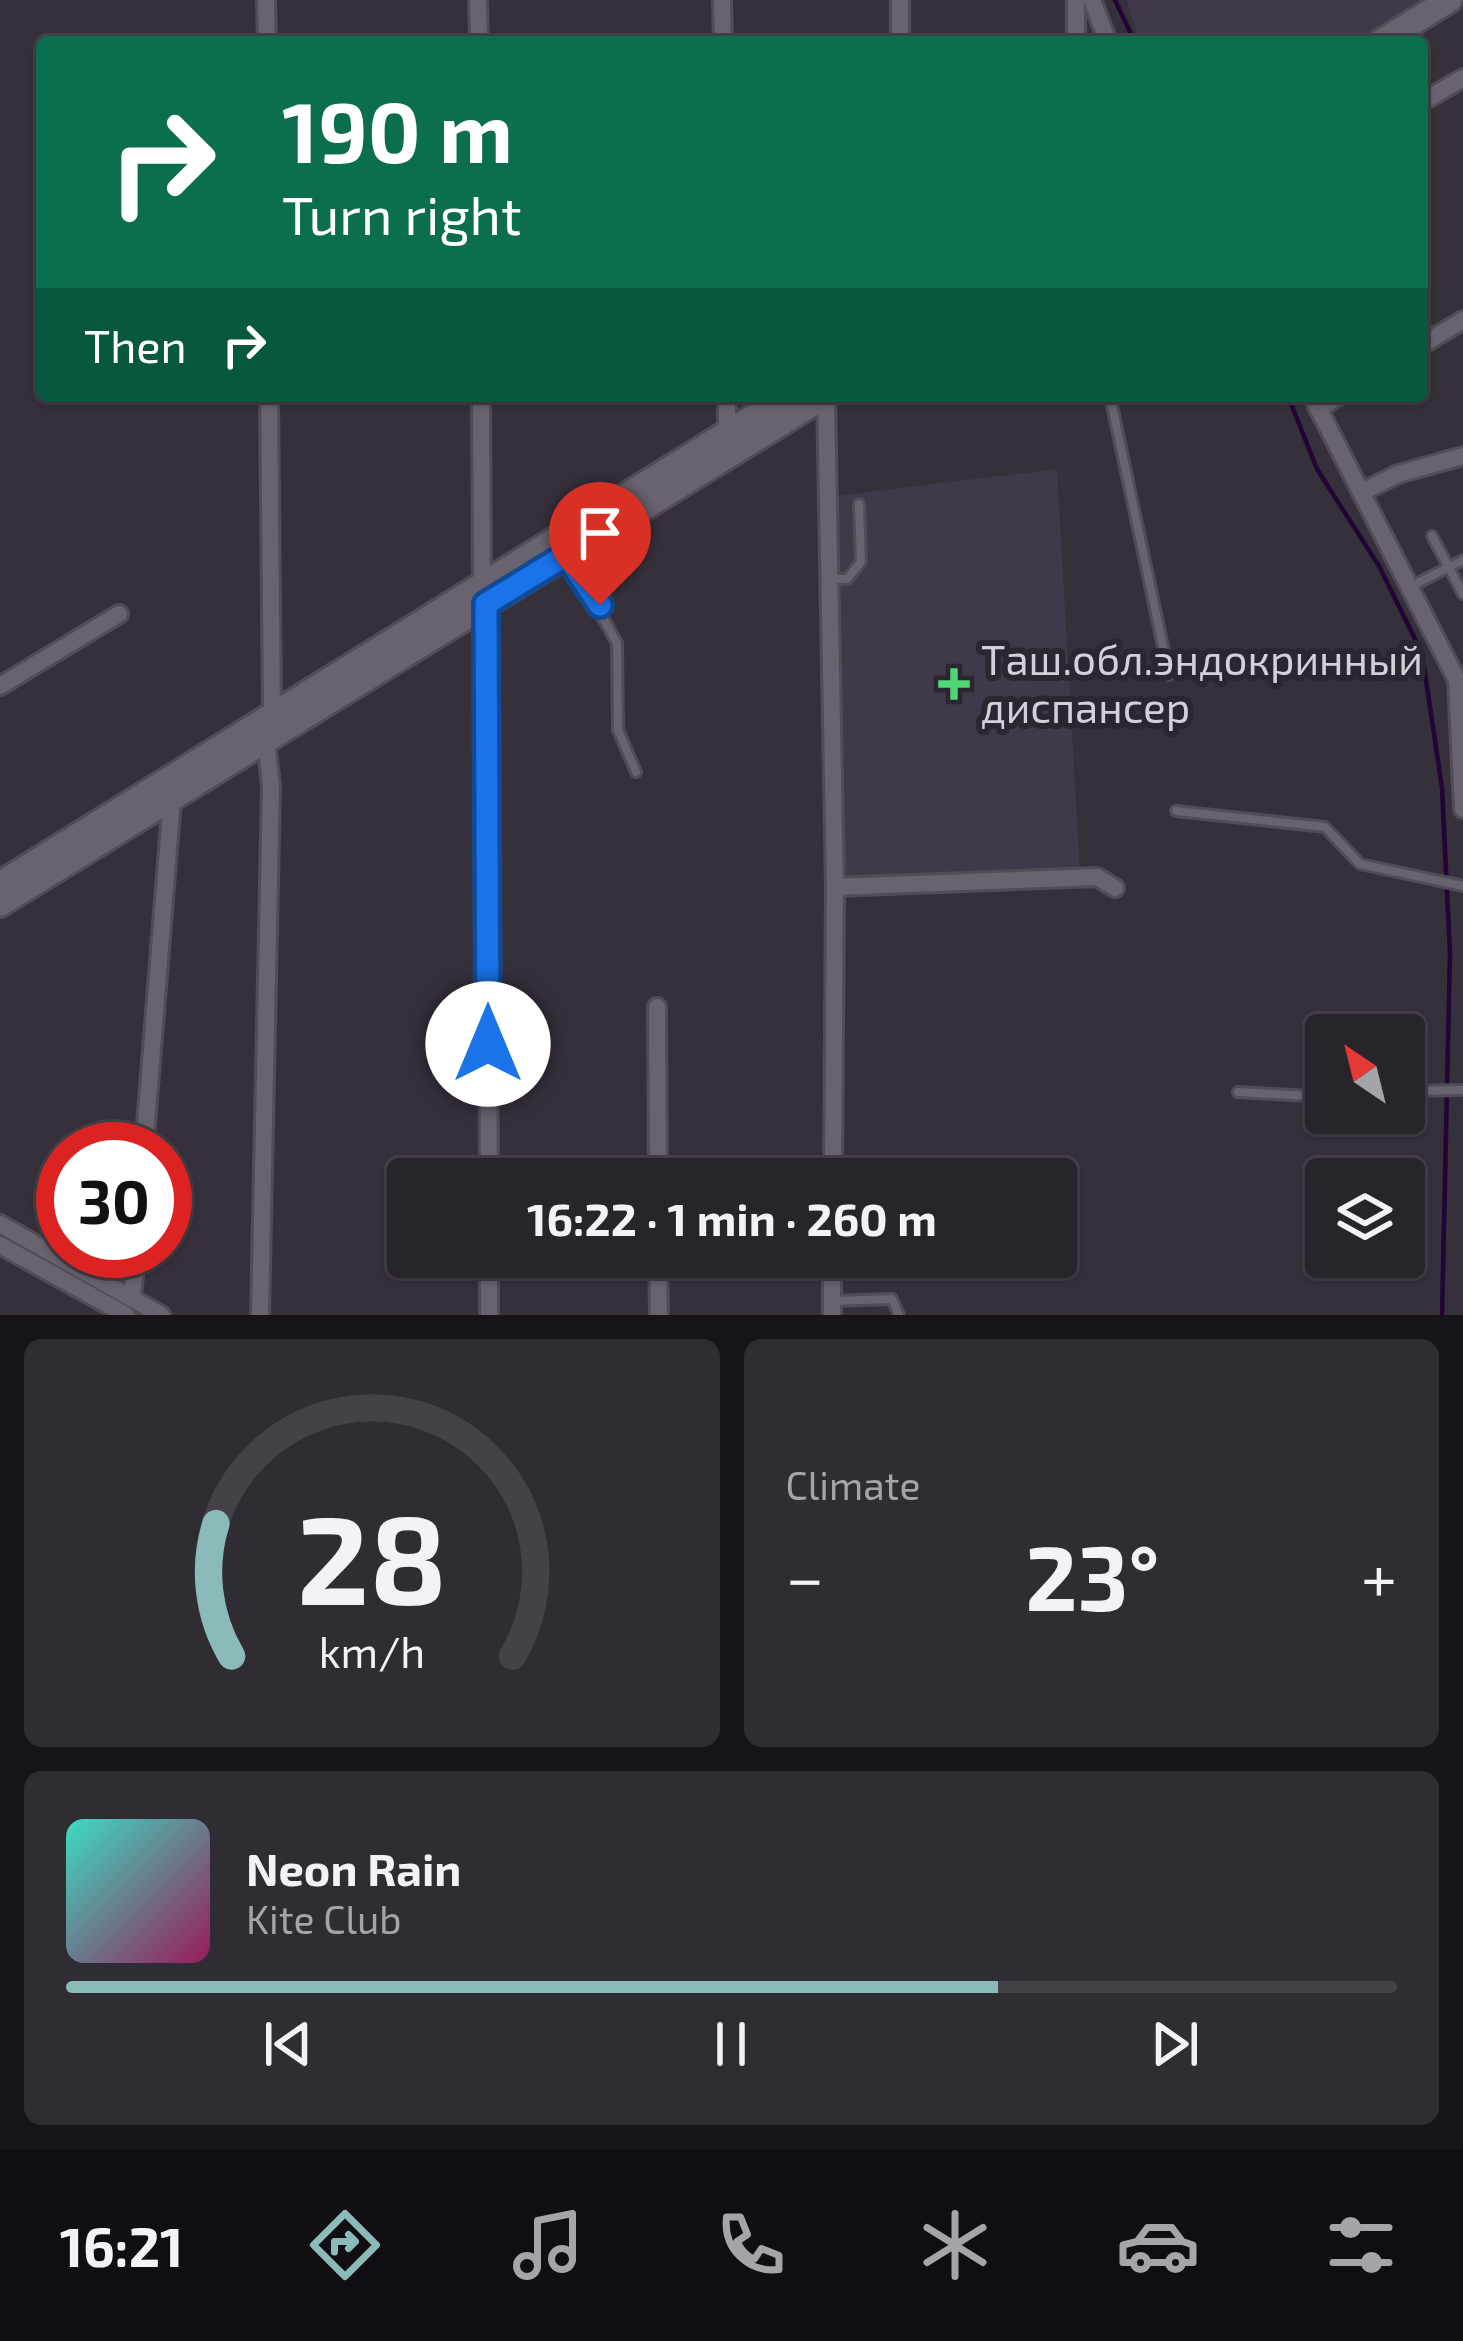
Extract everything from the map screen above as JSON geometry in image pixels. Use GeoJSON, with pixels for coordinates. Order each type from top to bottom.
{"type":"FeatureCollection","features":[{"type":"Feature","properties":{"kind":"main road"},"geometry":{"type":"LineString","coordinates":[[1391,36],[1449,0]]}},
{"type":"Feature","properties":{"kind":"main road"},"geometry":{"type":"LineString","coordinates":[[1410,36],[1463,3]]}},
{"type":"Feature","properties":{"kind":"main road"},"geometry":{"type":"LineString","coordinates":[[0,904],[266,741],[777,402]]}},
{"type":"Feature","properties":{"kind":"main road"},"geometry":{"type":"LineString","coordinates":[[0,884],[272,713],[566,555],[815,402]]}},
{"type":"Feature","properties":{"kind":"street"},"geometry":{"type":"LineString","coordinates":[[266,0],[267,36]]}},
{"type":"Feature","properties":{"kind":"street"},"geometry":{"type":"LineString","coordinates":[[478,0],[479,36]]}},
{"type":"Feature","properties":{"kind":"street"},"geometry":{"type":"LineString","coordinates":[[722,0],[723,36]]}},
{"type":"Feature","properties":{"kind":"street"},"geometry":{"type":"LineString","coordinates":[[900,0],[900,36]]}},
{"type":"Feature","properties":{"kind":"street"},"geometry":{"type":"LineString","coordinates":[[1076,0],[1076,36]]}},
{"type":"Feature","properties":{"kind":"street"},"geometry":{"type":"LineString","coordinates":[[1092,0],[1106,36]]}},
{"type":"Feature","properties":{"kind":"street"},"geometry":{"type":"LineString","coordinates":[[1428,98],[1463,78]]}},
{"type":"Feature","properties":{"kind":"street"},"geometry":{"type":"LineString","coordinates":[[1428,341],[1463,320]]}},
{"type":"Feature","properties":{"kind":"street"},"geometry":{"type":"LineString","coordinates":[[269,402],[272,713]]}},
{"type":"Feature","properties":{"kind":"street"},"geometry":{"type":"LineString","coordinates":[[481,402],[489,1158]]}},
{"type":"Feature","properties":{"kind":"street"},"geometry":{"type":"LineString","coordinates":[[727,402],[728,433]]}},
{"type":"Feature","properties":{"kind":"street"},"geometry":{"type":"LineString","coordinates":[[825,402],[835,887],[833,1158]]}},
{"type":"Feature","properties":{"kind":"street"},"geometry":{"type":"LineString","coordinates":[[1315,402],[1460,681],[1463,808]]}},
{"type":"Feature","properties":{"kind":"street"},"geometry":{"type":"LineString","coordinates":[[1362,492],[1398,474],[1463,456]]}},
{"type":"Feature","properties":{"kind":"street"},"geometry":{"type":"LineString","coordinates":[[0,686],[119,614]]}},
{"type":"Feature","properties":{"kind":"street"},"geometry":{"type":"LineString","coordinates":[[260,1315],[271,786],[266,741]]}},
{"type":"Feature","properties":{"kind":"street"},"geometry":{"type":"LineString","coordinates":[[146,1122],[172,799]]}},
{"type":"Feature","properties":{"kind":"street"},"geometry":{"type":"LineString","coordinates":[[835,887],[1097,877],[1115,888]]}},
{"type":"Feature","properties":{"kind":"street"},"geometry":{"type":"LineString","coordinates":[[657,1007],[658,1158]]}},
{"type":"Feature","properties":{"kind":"street"},"geometry":{"type":"LineString","coordinates":[[0,1224],[129,1307]]}},
{"type":"Feature","properties":{"kind":"street"},"geometry":{"type":"LineString","coordinates":[[0,1245],[90,1295],[161,1315]]}},
{"type":"Feature","properties":{"kind":"street"},"geometry":{"type":"LineString","coordinates":[[489,1278],[489,1315]]}},
{"type":"Feature","properties":{"kind":"street"},"geometry":{"type":"LineString","coordinates":[[658,1278],[658,1315]]}},
{"type":"Feature","properties":{"kind":"street"},"geometry":{"type":"LineString","coordinates":[[80,1313],[90,1295]]}},
{"type":"Feature","properties":{"kind":"lane"},"geometry":{"type":"LineString","coordinates":[[1111,402],[1169,676]]}},
{"type":"Feature","properties":{"kind":"lane"},"geometry":{"type":"LineString","coordinates":[[830,579],[847,579],[861,562],[859,504]]}},
{"type":"Feature","properties":{"kind":"lane"},"geometry":{"type":"LineString","coordinates":[[1432,536],[1463,594]]}},
{"type":"Feature","properties":{"kind":"lane"},"geometry":{"type":"LineString","coordinates":[[566,555],[617,643],[618,730],[636,772]]}},
{"type":"Feature","properties":{"kind":"lane"},"geometry":{"type":"LineString","coordinates":[[1410,586],[1463,560]]}},
{"type":"Feature","properties":{"kind":"lane"},"geometry":{"type":"LineString","coordinates":[[1177,811],[1325,826],[1360,864],[1463,886]]}},
{"type":"Feature","properties":{"kind":"lane"},"geometry":{"type":"LineString","coordinates":[[1425,1089],[1463,1090]]}},
{"type":"Feature","properties":{"kind":"lane"},"geometry":{"type":"LineString","coordinates":[[1238,1092],[1305,1096]]}},
{"type":"Feature","properties":{"kind":"lane"},"geometry":{"type":"LineString","coordinates":[[832,1308],[892,1299],[899,1315]]}},
{"type":"Feature","properties":{"kind":"shaded area"},"geometry":{"type":"Polygon","coordinates":[[[1127,0],[1430,0],[1372,36],[1137,36],[1127,0]]]}},
{"type":"Feature","properties":{"kind":"shaded area","name":"Таш.обл.эндокринный диспансер"},"geometry":{"type":"Polygon","coordinates":[[[1057,469],[1080,872],[842,882],[835,496],[1057,469]]]}},
{"type":"Feature","properties":{"kind":"waterway"},"geometry":{"type":"LineString","coordinates":[[1115,0],[1132,36]]}},
{"type":"Feature","properties":{"kind":"waterway"},"geometry":{"type":"LineString","coordinates":[[1290,402],[1317,469],[1379,566],[1422,653],[1442,788],[1450,953],[1442,1315]]}},
{"type":"Feature","properties":{"kind":"place","name":"Таш.обл.эндокринный диспансер"},"geometry":{"type":"Point","coordinates":[954,684]}},
{"type":"Feature","properties":{"kind":"route"},"geometry":{"type":"LineString","coordinates":[[488,1044],[486,604],[566,555],[600,605]]}}]}
